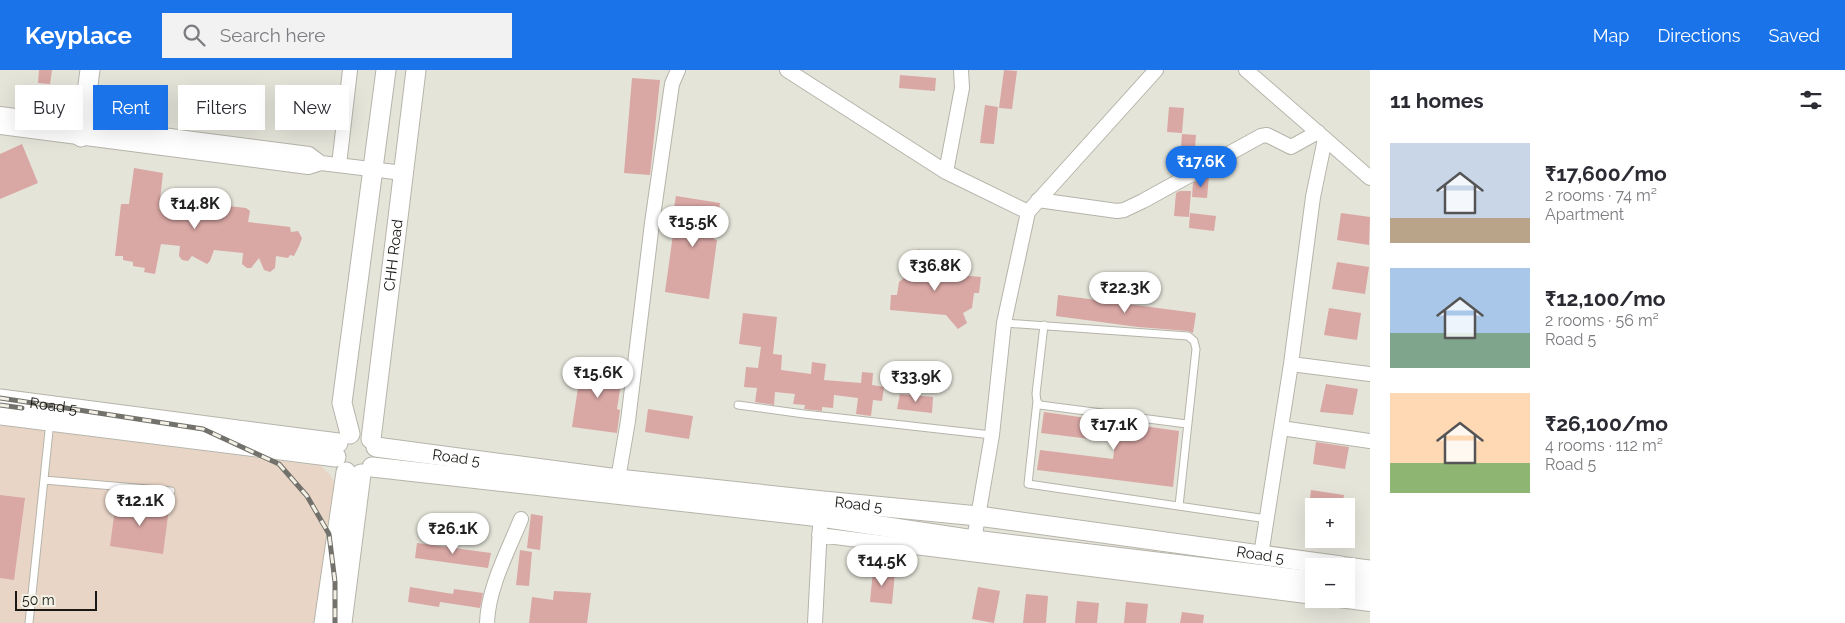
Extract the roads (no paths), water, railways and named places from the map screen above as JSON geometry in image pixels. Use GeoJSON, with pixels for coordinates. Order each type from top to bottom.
{"type":"FeatureCollection","features":[{"type":"Feature","properties":{"kind":"street"},"geometry":{"type":"LineString","coordinates":[[81,131],[90,70]]}},
{"type":"Feature","properties":{"kind":"street"},"geometry":{"type":"LineString","coordinates":[[339,165],[350,70]]}},
{"type":"Feature","properties":{"kind":"street"},"geometry":{"type":"LineString","coordinates":[[342,623],[351,458],[342,403],[386,70]]}},
{"type":"Feature","properties":{"kind":"street","name":"CHH Road"},"geometry":{"type":"LineString","coordinates":[[351,458],[377,454],[374,443],[416,70]]}},
{"type":"Feature","properties":{"kind":"street"},"geometry":{"type":"LineString","coordinates":[[618,479],[628,421],[652,222],[672,84],[678,70]]}},
{"type":"Feature","properties":{"kind":"street"},"geometry":{"type":"LineString","coordinates":[[787,70],[946,172],[1028,212]]}},
{"type":"Feature","properties":{"kind":"street"},"geometry":{"type":"LineString","coordinates":[[946,172],[962,88],[961,70]]}},
{"type":"Feature","properties":{"kind":"street"},"geometry":{"type":"LineString","coordinates":[[974,540],[992,435],[1004,323],[1028,212],[1156,70]]}},
{"type":"Feature","properties":{"kind":"street"},"geometry":{"type":"LineString","coordinates":[[1246,70],[1370,178]]}},
{"type":"Feature","properties":{"kind":"street"},"geometry":{"type":"LineString","coordinates":[[0,114],[81,131]]}},
{"type":"Feature","properties":{"kind":"street"},"geometry":{"type":"LineString","coordinates":[[0,127],[81,131],[309,154],[321,163],[403,173]]}},
{"type":"Feature","properties":{"kind":"street"},"geometry":{"type":"LineString","coordinates":[[1038,200],[1120,211],[1144,201],[1260,136],[1267,135],[1291,147],[1322,135]]}},
{"type":"Feature","properties":{"kind":"street"},"geometry":{"type":"LineString","coordinates":[[1261,555],[1291,364],[1322,135]]}},
{"type":"Feature","properties":{"kind":"street"},"geometry":{"type":"LineString","coordinates":[[1291,364],[1370,374]]}},
{"type":"Feature","properties":{"kind":"street","name":"Road 5"},"geometry":{"type":"LineString","coordinates":[[0,399],[226,428],[351,458]]}},
{"type":"Feature","properties":{"kind":"street","name":"Road 5"},"geometry":{"type":"LineString","coordinates":[[0,415],[821,518],[974,540],[1305,580]]}},
{"type":"Feature","properties":{"kind":"street"},"geometry":{"type":"LineString","coordinates":[[1281,428],[1370,441]]}},
{"type":"Feature","properties":{"kind":"street","name":"Road 5"},"geometry":{"type":"LineString","coordinates":[[351,458],[362,434],[374,443],[618,479],[821,518],[978,516],[1305,561]]}},
{"type":"Feature","properties":{"kind":"street"},"geometry":{"type":"LineString","coordinates":[[324,623],[351,458]]}},
{"type":"Feature","properties":{"kind":"street"},"geometry":{"type":"LineString","coordinates":[[815,623],[821,518],[1305,596]]}},
{"type":"Feature","properties":{"kind":"street"},"geometry":{"type":"LineString","coordinates":[[487,623],[489,605],[521,519]]}},
{"type":"Feature","properties":{"kind":"street"},"geometry":{"type":"LineString","coordinates":[[1355,568],[1370,570]]}},
{"type":"Feature","properties":{"kind":"street"},"geometry":{"type":"LineString","coordinates":[[1355,586],[1370,588]]}},
{"type":"Feature","properties":{"kind":"street"},"geometry":{"type":"LineString","coordinates":[[1355,602],[1370,604]]}},
{"type":"Feature","properties":{"kind":"lane"},"geometry":{"type":"LineString","coordinates":[[1004,323],[1188,336],[1194,341],[1196,349],[1179,506]]}},
{"type":"Feature","properties":{"kind":"lane"},"geometry":{"type":"LineString","coordinates":[[1044,326],[1028,484],[1267,519]]}},
{"type":"Feature","properties":{"kind":"lane"},"geometry":{"type":"LineString","coordinates":[[1037,401],[1040,405],[1187,424]]}},
{"type":"Feature","properties":{"kind":"lane"},"geometry":{"type":"LineString","coordinates":[[738,405],[992,435]]}},
{"type":"Feature","properties":{"kind":"lane"},"geometry":{"type":"LineString","coordinates":[[29,623],[50,421]]}},
{"type":"Feature","properties":{"kind":"lane"},"geometry":{"type":"LineString","coordinates":[[44,480],[171,491]]}},
{"type":"Feature","properties":{"kind":"railway"},"geometry":{"type":"LineString","coordinates":[[0,398],[203,429],[279,464],[307,496],[329,534],[335,582],[335,623]]}},
{"type":"Feature","properties":{"kind":"railway"},"geometry":{"type":"LineString","coordinates":[[0,405],[22,408]]}}]}
